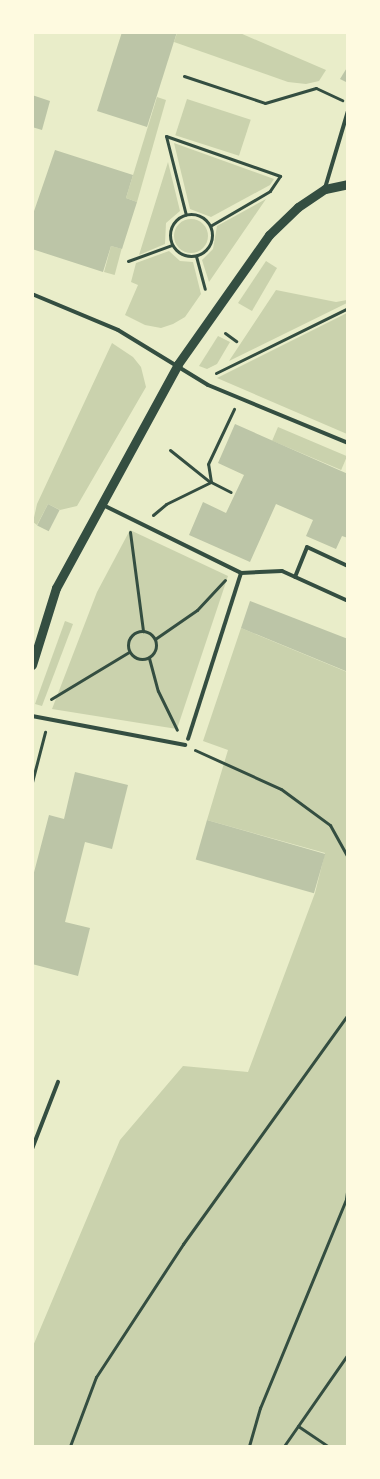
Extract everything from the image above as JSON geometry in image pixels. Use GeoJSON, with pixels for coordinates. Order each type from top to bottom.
{"type":"FeatureCollection","features":[{"type":"Feature","properties":{"kind":"street"},"geometry":{"type":"LineString","coordinates":[[32,665],[56,588],[178,364],[269,235],[298,207],[325,188],[348,184]]}},
{"type":"Feature","properties":{"kind":"lane"},"geometry":{"type":"LineString","coordinates":[[325,188],[348,111]]}},
{"type":"Feature","properties":{"kind":"lane"},"geometry":{"type":"LineString","coordinates":[[32,294],[118,330],[178,364],[208,385],[348,443]]}},
{"type":"Feature","properties":{"kind":"lane"},"geometry":{"type":"LineString","coordinates":[[101,504],[241,573],[282,571],[348,601]]}},
{"type":"Feature","properties":{"kind":"lane"},"geometry":{"type":"LineString","coordinates":[[294,577],[307,547],[348,566]]}},
{"type":"Feature","properties":{"kind":"lane"},"geometry":{"type":"LineString","coordinates":[[188,739],[241,573]]}},
{"type":"Feature","properties":{"kind":"lane"},"geometry":{"type":"LineString","coordinates":[[32,716],[45,720],[185,745]]}},
{"type":"Feature","properties":{"kind":"lane"},"geometry":{"type":"LineString","coordinates":[[32,1148],[58,1082]]}},
{"type":"Feature","properties":{"kind":"path"},"geometry":{"type":"LineString","coordinates":[[184,76],[265,103],[316,88],[348,103]]}},
{"type":"Feature","properties":{"kind":"path"},"geometry":{"type":"LineString","coordinates":[[186,215],[166,136],[280,176],[270,191],[210,226]]}},
{"type":"Feature","properties":{"kind":"path"},"geometry":{"type":"LineString","coordinates":[[186,215],[202,218],[210,226],[212,236],[209,247],[196,256],[179,253],[172,245],[170,234],[173,224],[186,215]]}},
{"type":"Feature","properties":{"kind":"path"},"geometry":{"type":"LineString","coordinates":[[128,262],[172,245]]}},
{"type":"Feature","properties":{"kind":"path"},"geometry":{"type":"LineString","coordinates":[[196,256],[205,289]]}},
{"type":"Feature","properties":{"kind":"path"},"geometry":{"type":"LineString","coordinates":[[216,373],[348,308]]}},
{"type":"Feature","properties":{"kind":"path"},"geometry":{"type":"LineString","coordinates":[[225,333],[236,341]]}},
{"type":"Feature","properties":{"kind":"path"},"geometry":{"type":"LineString","coordinates":[[211,482],[208,464],[238,398]]}},
{"type":"Feature","properties":{"kind":"path"},"geometry":{"type":"LineString","coordinates":[[170,450],[211,482],[231,492]]}},
{"type":"Feature","properties":{"kind":"path"},"geometry":{"type":"LineString","coordinates":[[151,517],[166,504],[211,482]]}},
{"type":"Feature","properties":{"kind":"path"},"geometry":{"type":"LineString","coordinates":[[130,530],[143,631],[155,639]]}},
{"type":"Feature","properties":{"kind":"path"},"geometry":{"type":"LineString","coordinates":[[155,639],[198,610],[228,576],[241,573]]}},
{"type":"Feature","properties":{"kind":"path"},"geometry":{"type":"LineString","coordinates":[[129,652],[130,638],[143,631]]}},
{"type":"Feature","properties":{"kind":"path"},"geometry":{"type":"LineString","coordinates":[[129,652],[142,660],[149,658],[155,653],[155,639]]}},
{"type":"Feature","properties":{"kind":"path"},"geometry":{"type":"LineString","coordinates":[[51,699],[129,652]]}},
{"type":"Feature","properties":{"kind":"path"},"geometry":{"type":"LineString","coordinates":[[149,658],[158,691],[185,745],[281,789],[330,825],[348,858]]}},
{"type":"Feature","properties":{"kind":"path"},"geometry":{"type":"LineString","coordinates":[[32,782],[44,739],[45,720]]}},
{"type":"Feature","properties":{"kind":"path"},"geometry":{"type":"LineString","coordinates":[[70,1446],[96,1377],[183,1244],[348,1014]]}},
{"type":"Feature","properties":{"kind":"path"},"geometry":{"type":"LineString","coordinates":[[249,1446],[260,1408],[346,1199],[348,1184]]}},
{"type":"Feature","properties":{"kind":"path"},"geometry":{"type":"LineString","coordinates":[[284,1446],[348,1354]]}},
{"type":"Feature","properties":{"kind":"path"},"geometry":{"type":"LineString","coordinates":[[298,1426],[328,1446]]}},
{"type":"Feature","properties":{"kind":"green space"},"geometry":{"type":"Polygon","coordinates":[[[177,33],[240,33],[326,70],[319,81],[306,84],[288,82],[174,42],[177,33]]]}},
{"type":"Feature","properties":{"kind":"green space"},"geometry":{"type":"Polygon","coordinates":[[[157,97],[166,100],[137,202],[126,198],[157,97]]]}},
{"type":"Feature","properties":{"kind":"green space"},"geometry":{"type":"Polygon","coordinates":[[[187,99],[251,120],[239,156],[175,135],[187,99]]]}},
{"type":"Feature","properties":{"kind":"green space"},"geometry":{"type":"Polygon","coordinates":[[[174,143],[274,179],[270,185],[211,217],[190,209],[174,143]]]}},
{"type":"Feature","properties":{"kind":"green space"},"geometry":{"type":"Polygon","coordinates":[[[168,162],[180,211],[166,223],[165,244],[139,255],[168,162]]]}},
{"type":"Feature","properties":{"kind":"green space"},"geometry":{"type":"Polygon","coordinates":[[[266,199],[209,282],[202,260],[213,249],[217,226],[266,199]]]}},
{"type":"Feature","properties":{"kind":"green space"},"geometry":{"type":"Polygon","coordinates":[[[191,219],[203,224],[208,236],[203,248],[191,253],[179,248],[174,236],[179,224],[191,219]]]}},
{"type":"Feature","properties":{"kind":"green space"},"geometry":{"type":"Polygon","coordinates":[[[111,246],[122,249],[115,275],[104,272],[111,246]]]}},
{"type":"Feature","properties":{"kind":"green space"},"geometry":{"type":"Polygon","coordinates":[[[169,251],[180,261],[193,262],[201,294],[185,317],[173,324],[161,328],[145,325],[125,315],[138,285],[131,282],[136,263],[169,251]]]}},
{"type":"Feature","properties":{"kind":"green space"},"geometry":{"type":"Polygon","coordinates":[[[266,261],[277,268],[252,311],[238,303],[266,261]]]}},
{"type":"Feature","properties":{"kind":"green space"},"geometry":{"type":"Polygon","coordinates":[[[276,290],[336,302],[347,300],[347,303],[229,361],[276,290]]]}},
{"type":"Feature","properties":{"kind":"green space"},"geometry":{"type":"Polygon","coordinates":[[[347,313],[347,434],[217,378],[347,313]]]}},
{"type":"Feature","properties":{"kind":"green space"},"geometry":{"type":"Polygon","coordinates":[[[218,336],[230,342],[217,364],[207,369],[199,366],[218,336]]]}},
{"type":"Feature","properties":{"kind":"green space"},"geometry":{"type":"Polygon","coordinates":[[[112,343],[133,357],[141,367],[146,387],[77,506],[60,510],[48,504],[37,525],[33,522],[37,504],[112,343]]]}},
{"type":"Feature","properties":{"kind":"green space"},"geometry":{"type":"Polygon","coordinates":[[[278,427],[347,456],[341,470],[272,441],[278,427]]]}},
{"type":"Feature","properties":{"kind":"green space"},"geometry":{"type":"Polygon","coordinates":[[[130,530],[228,576],[177,729],[52,709],[97,592],[130,530]]]}},
{"type":"Feature","properties":{"kind":"green space"},"geometry":{"type":"Polygon","coordinates":[[[65,621],[73,624],[42,706],[35,704],[65,621]]]}},
{"type":"Feature","properties":{"kind":"green space"},"geometry":{"type":"Polygon","coordinates":[[[241,628],[347,672],[347,1446],[33,1446],[33,1346],[120,1140],[183,1066],[248,1072],[315,893],[325,853],[207,820],[228,750],[203,741],[241,628]]]}},
{"type":"Feature","properties":{"kind":"building"},"geometry":{"type":"Polygon","coordinates":[[[122,32],[177,32],[147,127],[97,111],[122,32]]]}},
{"type":"Feature","properties":{"kind":"building"},"geometry":{"type":"Polygon","coordinates":[[[348,66],[348,83],[340,79],[348,66]]]}},
{"type":"Feature","properties":{"kind":"building"},"geometry":{"type":"Polygon","coordinates":[[[32,95],[50,101],[42,130],[32,127],[32,95]]]}},
{"type":"Feature","properties":{"kind":"building"},"geometry":{"type":"Polygon","coordinates":[[[55,150],[133,175],[126,198],[137,202],[122,249],[111,246],[103,272],[32,249],[32,217],[55,150]]]}},
{"type":"Feature","properties":{"kind":"building"},"geometry":{"type":"Polygon","coordinates":[[[235,424],[348,474],[348,538],[342,536],[336,549],[306,536],[313,520],[276,504],[250,562],[189,535],[203,502],[226,513],[244,475],[218,463],[235,424]]]}},
{"type":"Feature","properties":{"kind":"building"},"geometry":{"type":"Polygon","coordinates":[[[48,504],[60,510],[49,531],[37,525],[48,504]]]}},
{"type":"Feature","properties":{"kind":"building"},"geometry":{"type":"Polygon","coordinates":[[[250,601],[348,639],[348,672],[241,628],[250,601]]]}},
{"type":"Feature","properties":{"kind":"building"},"geometry":{"type":"Polygon","coordinates":[[[75,772],[128,785],[112,849],[85,842],[65,922],[90,928],[78,976],[32,964],[32,880],[49,815],[64,819],[75,772]]]}},
{"type":"Feature","properties":{"kind":"building"},"geometry":{"type":"Polygon","coordinates":[[[207,820],[325,854],[314,893],[196,859],[207,820]]]}}]}
